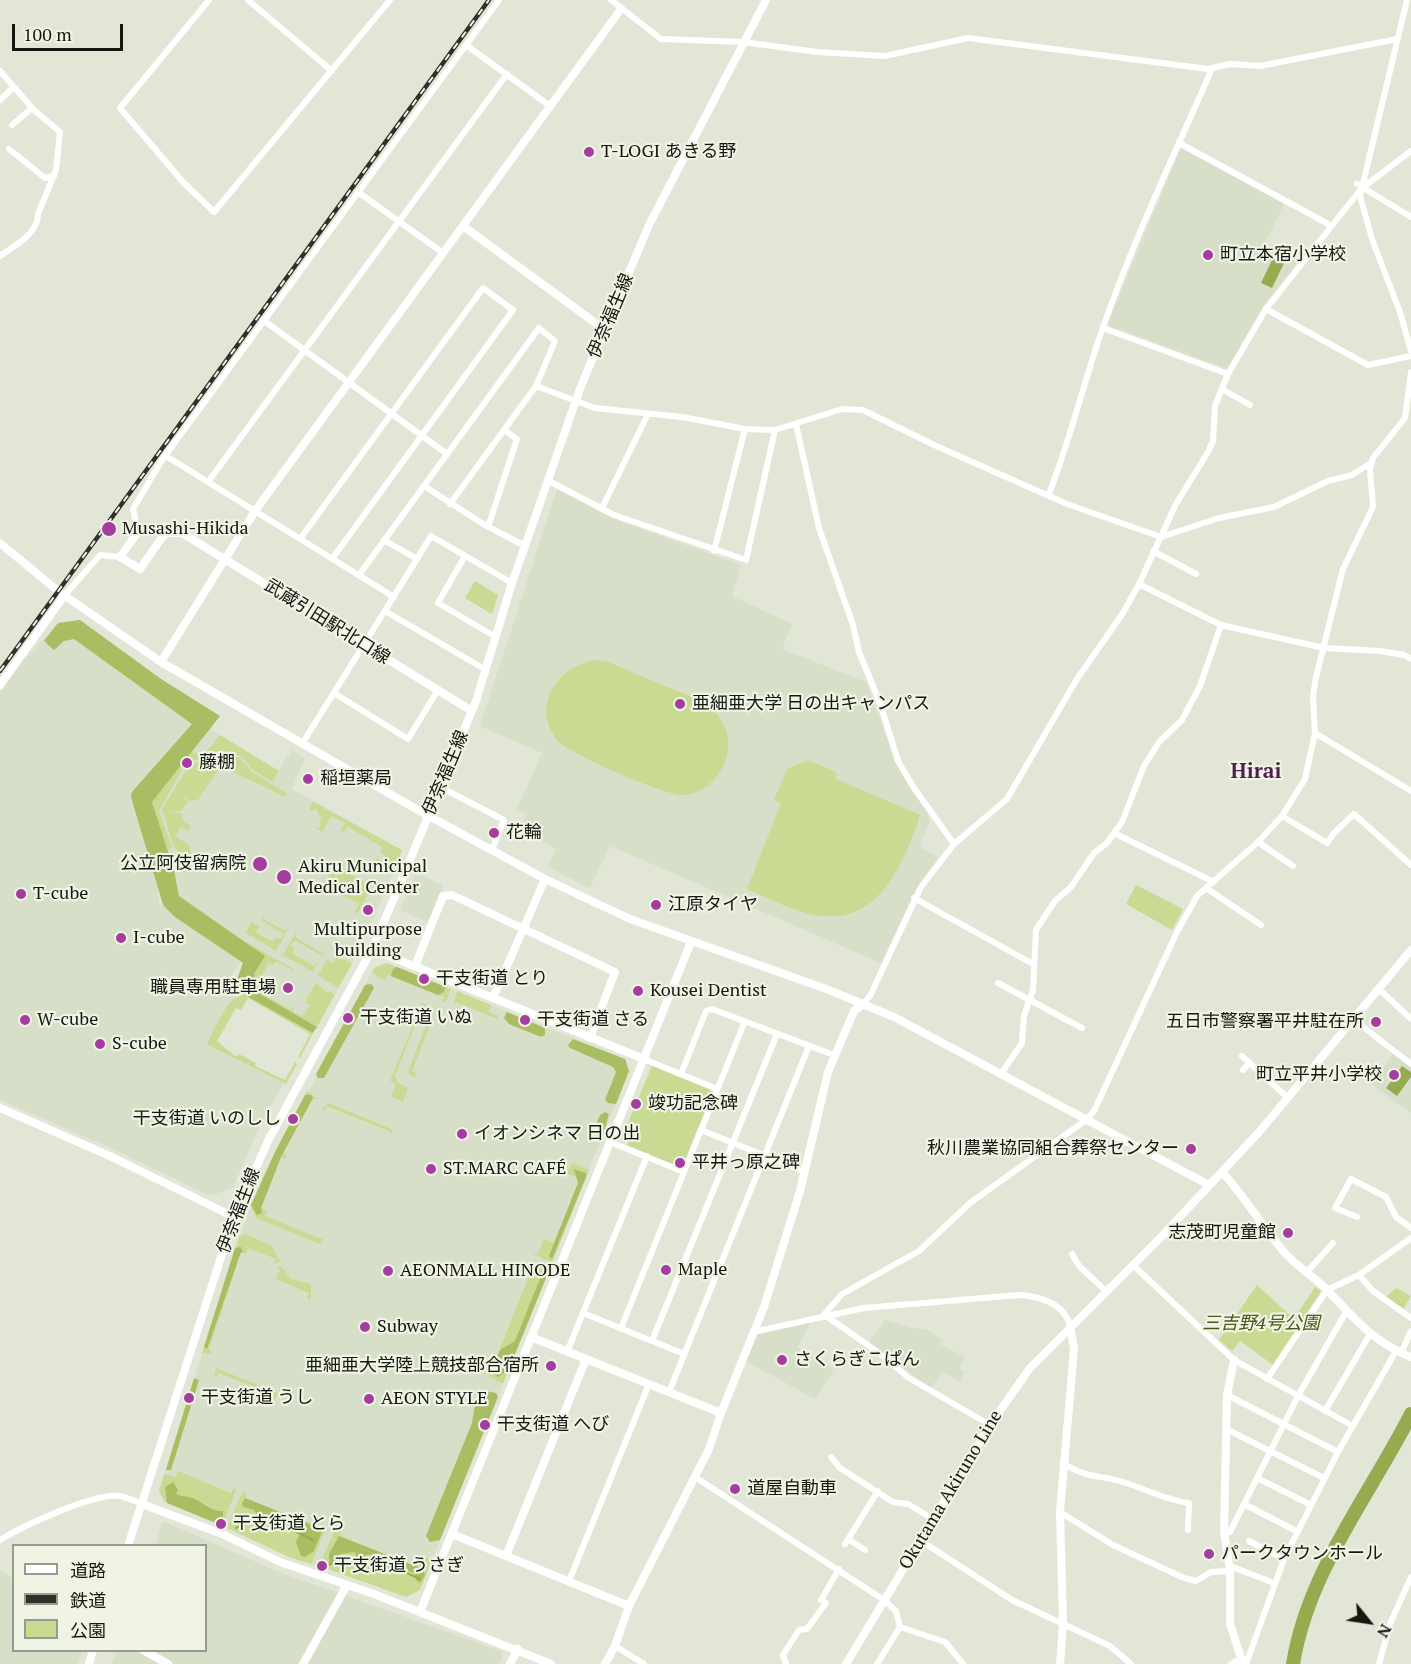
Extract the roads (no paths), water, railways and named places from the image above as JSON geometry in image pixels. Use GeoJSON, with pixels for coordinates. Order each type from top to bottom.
{"type":"FeatureCollection","features":[{"type":"Feature","properties":{"kind":"street"},"geometry":{"type":"LineString","coordinates":[[209,0],[120,108],[183,182],[214,212],[390,0]]}},
{"type":"Feature","properties":{"kind":"street"},"geometry":{"type":"LineString","coordinates":[[248,0],[332,70]]}},
{"type":"Feature","properties":{"kind":"street"},"geometry":{"type":"LineString","coordinates":[[138,532],[133,509],[166,456],[499,0]]}},
{"type":"Feature","properties":{"kind":"street"},"geometry":{"type":"LineString","coordinates":[[610,0],[661,39],[743,42],[817,52],[885,56],[968,38],[1212,69],[1230,64],[1260,66],[1397,39]]}},
{"type":"Feature","properties":{"kind":"street","name":"伊奈福生線"},"geometry":{"type":"LineString","coordinates":[[128,1544],[234,1217],[268,1141],[372,949],[472,711],[512,584],[575,401],[649,225],[766,0]]}},
{"type":"Feature","properties":{"kind":"street"},"geometry":{"type":"LineString","coordinates":[[605,1664],[615,1646],[629,1606],[710,1449],[721,1413],[764,1307],[805,1172],[810,1142],[834,1055],[854,1011],[870,996],[914,898],[954,844],[1007,799],[1077,679],[1139,584],[1176,504],[1213,441],[1215,406],[1228,374],[1266,309],[1332,226],[1359,186],[1407,0]]}},
{"type":"Feature","properties":{"kind":"street"},"geometry":{"type":"LineString","coordinates":[[161,662],[255,511],[621,9]]}},
{"type":"Feature","properties":{"kind":"street"},"geometry":{"type":"LineString","coordinates":[[466,45],[550,106]]}},
{"type":"Feature","properties":{"kind":"street"},"geometry":{"type":"LineString","coordinates":[[1049,494],[1071,435],[1075,410],[1103,328],[1212,69]]}},
{"type":"Feature","properties":{"kind":"street"},"geometry":{"type":"LineString","coordinates":[[0,71],[32,108],[60,132],[54,176],[38,214],[38,221],[18,246],[0,256]]}},
{"type":"Feature","properties":{"kind":"street"},"geometry":{"type":"LineString","coordinates":[[208,482],[507,74]]}},
{"type":"Feature","properties":{"kind":"street"},"geometry":{"type":"LineString","coordinates":[[0,100],[14,87]]}},
{"type":"Feature","properties":{"kind":"street"},"geometry":{"type":"LineString","coordinates":[[12,125],[32,108]]}},
{"type":"Feature","properties":{"kind":"street"},"geometry":{"type":"LineString","coordinates":[[1179,143],[1332,226]]}},
{"type":"Feature","properties":{"kind":"street"},"geometry":{"type":"LineString","coordinates":[[9,149],[45,178],[54,176]]}},
{"type":"Feature","properties":{"kind":"street"},"geometry":{"type":"LineString","coordinates":[[1359,186],[1411,151]]}},
{"type":"Feature","properties":{"kind":"street"},"geometry":{"type":"LineString","coordinates":[[1359,186],[1411,218]]}},
{"type":"Feature","properties":{"kind":"street"},"geometry":{"type":"LineString","coordinates":[[1359,186],[1373,242],[1400,312],[1411,351]]}},
{"type":"Feature","properties":{"kind":"street"},"geometry":{"type":"LineString","coordinates":[[358,192],[443,253]]}},
{"type":"Feature","properties":{"kind":"street"},"geometry":{"type":"LineString","coordinates":[[463,225],[605,330]]}},
{"type":"Feature","properties":{"kind":"street"},"geometry":{"type":"LineString","coordinates":[[300,539],[483,288],[513,310],[332,559]]}},
{"type":"Feature","properties":{"kind":"street"},"geometry":{"type":"LineString","coordinates":[[1266,309],[1368,365],[1411,356]]}},
{"type":"Feature","properties":{"kind":"street"},"geometry":{"type":"LineString","coordinates":[[264,320],[447,453]]}},
{"type":"Feature","properties":{"kind":"street"},"geometry":{"type":"LineString","coordinates":[[359,575],[538,328],[555,341],[536,386],[450,504]]}},
{"type":"Feature","properties":{"kind":"street"},"geometry":{"type":"LineString","coordinates":[[1103,328],[1228,374]]}},
{"type":"Feature","properties":{"kind":"street"},"geometry":{"type":"LineString","coordinates":[[824,1316],[842,1294],[919,1251],[970,1203],[1086,1120],[1094,1111],[1177,932],[1197,896],[1258,842],[1282,816],[1305,779],[1315,733],[1313,697],[1343,569],[1373,507],[1371,463],[1376,452],[1408,420],[1411,372]]}},
{"type":"Feature","properties":{"kind":"street"},"geometry":{"type":"LineString","coordinates":[[536,386],[595,408],[682,417],[745,429],[775,430],[842,409],[863,410],[934,445],[1093,514],[1161,537],[1219,518],[1274,507],[1328,481],[1352,475],[1371,463]]}},
{"type":"Feature","properties":{"kind":"street"},"geometry":{"type":"LineString","coordinates":[[1222,389],[1250,405]]}},
{"type":"Feature","properties":{"kind":"street"},"geometry":{"type":"LineString","coordinates":[[602,508],[648,414]]}},
{"type":"Feature","properties":{"kind":"street"},"geometry":{"type":"LineString","coordinates":[[796,424],[819,528],[853,625],[859,652],[880,703],[898,761],[914,788],[954,844]]}},
{"type":"Feature","properties":{"kind":"street"},"geometry":{"type":"LineString","coordinates":[[714,551],[745,429]]}},
{"type":"Feature","properties":{"kind":"street"},"geometry":{"type":"LineString","coordinates":[[488,527],[517,439],[504,430]]}},
{"type":"Feature","properties":{"kind":"street"},"geometry":{"type":"LineString","coordinates":[[547,480],[602,508],[714,551],[746,560],[775,430]]}},
{"type":"Feature","properties":{"kind":"street"},"geometry":{"type":"LineString","coordinates":[[166,456],[394,597]]}},
{"type":"Feature","properties":{"kind":"street"},"geometry":{"type":"LineString","coordinates":[[424,486],[488,527],[525,546]]}},
{"type":"Feature","properties":{"kind":"street"},"geometry":{"type":"LineString","coordinates":[[120,557],[140,529],[168,527],[182,533]]}},
{"type":"Feature","properties":{"kind":"street"},"geometry":{"type":"LineString","coordinates":[[0,685],[64,596],[100,555],[120,557],[140,569],[163,536],[167,533],[182,533]]}},
{"type":"Feature","properties":{"kind":"street","name":"武蔵引田駅北口線"},"geometry":{"type":"LineString","coordinates":[[182,533],[472,711]]}},
{"type":"Feature","properties":{"kind":"street"},"geometry":{"type":"LineString","coordinates":[[302,744],[431,536],[512,584]]}},
{"type":"Feature","properties":{"kind":"street"},"geometry":{"type":"LineString","coordinates":[[384,540],[417,559]]}},
{"type":"Feature","properties":{"kind":"street"},"geometry":{"type":"LineString","coordinates":[[0,543],[64,596],[161,662],[302,744],[545,879],[630,919],[894,1017],[1209,1185]]}},
{"type":"Feature","properties":{"kind":"street"},"geometry":{"type":"LineString","coordinates":[[1153,551],[1196,574]]}},
{"type":"Feature","properties":{"kind":"street"},"geometry":{"type":"LineString","coordinates":[[465,556],[438,603],[496,637]]}},
{"type":"Feature","properties":{"kind":"street"},"geometry":{"type":"LineString","coordinates":[[1139,584],[1221,625],[1324,648],[1380,651],[1404,655],[1411,659]]}},
{"type":"Feature","properties":{"kind":"street"},"geometry":{"type":"LineString","coordinates":[[385,611],[486,670]]}},
{"type":"Feature","properties":{"kind":"street"},"geometry":{"type":"LineString","coordinates":[[1001,1074],[1022,1042],[1024,1016],[1033,990],[1034,933],[1045,914],[1071,887],[1094,854],[1122,822],[1144,766],[1159,742],[1182,720],[1200,686],[1221,625]]}},
{"type":"Feature","properties":{"kind":"street"},"geometry":{"type":"LineString","coordinates":[[334,693],[408,738],[438,690]]}},
{"type":"Feature","properties":{"kind":"street"},"geometry":{"type":"LineString","coordinates":[[1315,733],[1411,791]]}},
{"type":"Feature","properties":{"kind":"street"},"geometry":{"type":"LineString","coordinates":[[440,787],[504,820],[492,850]]}},
{"type":"Feature","properties":{"kind":"street"},"geometry":{"type":"LineString","coordinates":[[1282,816],[1327,843],[1354,814],[1411,865]]}},
{"type":"Feature","properties":{"kind":"street"},"geometry":{"type":"LineString","coordinates":[[1114,833],[1214,882]]}},
{"type":"Feature","properties":{"kind":"street"},"geometry":{"type":"LineString","coordinates":[[1258,842],[1293,866]]}},
{"type":"Feature","properties":{"kind":"street"},"geometry":{"type":"LineString","coordinates":[[493,998],[545,879]]}},
{"type":"Feature","properties":{"kind":"street"},"geometry":{"type":"LineString","coordinates":[[1206,888],[1261,925]]}},
{"type":"Feature","properties":{"kind":"street"},"geometry":{"type":"LineString","coordinates":[[415,966],[443,896],[447,895],[615,972],[590,1038]]}},
{"type":"Feature","properties":{"kind":"street"},"geometry":{"type":"LineString","coordinates":[[914,898],[1033,964]]}},
{"type":"Feature","properties":{"kind":"street"},"geometry":{"type":"LineString","coordinates":[[420,1612],[691,942]]}},
{"type":"Feature","properties":{"kind":"street"},"geometry":{"type":"LineString","coordinates":[[372,949],[717,1089]]}},
{"type":"Feature","properties":{"kind":"street","name":"Okutama Akiruno Line"},"geometry":{"type":"LineString","coordinates":[[846,1664],[990,1425],[1030,1368],[1222,1172],[1288,1098],[1411,950]]}},
{"type":"Feature","properties":{"kind":"street"},"geometry":{"type":"LineString","coordinates":[[998,983],[1082,1028]]}},
{"type":"Feature","properties":{"kind":"street"},"geometry":{"type":"LineString","coordinates":[[1378,989],[1411,1019]]}},
{"type":"Feature","properties":{"kind":"street"},"geometry":{"type":"LineString","coordinates":[[681,1074],[706,1011],[712,1009],[834,1055]]}},
{"type":"Feature","properties":{"kind":"street"},"geometry":{"type":"LineString","coordinates":[[1354,1020],[1411,1064]]}},
{"type":"Feature","properties":{"kind":"street"},"geometry":{"type":"LineString","coordinates":[[621,1328],[745,1022]]}},
{"type":"Feature","properties":{"kind":"street"},"geometry":{"type":"LineString","coordinates":[[652,1341],[777,1034]]}},
{"type":"Feature","properties":{"kind":"street"},"geometry":{"type":"LineString","coordinates":[[669,1392],[809,1046]]}},
{"type":"Feature","properties":{"kind":"street"},"geometry":{"type":"LineString","coordinates":[[1242,1056],[1288,1098]]}},
{"type":"Feature","properties":{"kind":"street"},"geometry":{"type":"LineString","coordinates":[[1243,1070],[1249,1063]]}},
{"type":"Feature","properties":{"kind":"street"},"geometry":{"type":"LineString","coordinates":[[0,1108],[112,1157],[234,1217]]}},
{"type":"Feature","properties":{"kind":"street"},"geometry":{"type":"LineString","coordinates":[[701,1130],[805,1172]]}},
{"type":"Feature","properties":{"kind":"street"},"geometry":{"type":"LineString","coordinates":[[610,1142],[684,1172]]}},
{"type":"Feature","properties":{"kind":"street"},"geometry":{"type":"LineString","coordinates":[[567,1352],[647,1156]]}},
{"type":"Feature","properties":{"kind":"street"},"geometry":{"type":"LineString","coordinates":[[1222,1172],[1250,1205],[1285,1253],[1306,1274],[1327,1290],[1370,1334],[1398,1352],[1411,1357]]}},
{"type":"Feature","properties":{"kind":"street"},"geometry":{"type":"LineString","coordinates":[[1357,1217],[1335,1208],[1352,1179],[1386,1197],[1396,1217],[1411,1228]]}},
{"type":"Feature","properties":{"kind":"street"},"geometry":{"type":"LineString","coordinates":[[1267,1379],[1327,1290],[1359,1275],[1411,1238]]}},
{"type":"Feature","properties":{"kind":"street"},"geometry":{"type":"LineString","coordinates":[[1306,1274],[1333,1243]]}},
{"type":"Feature","properties":{"kind":"street"},"geometry":{"type":"LineString","coordinates":[[1072,1254],[1079,1266],[1106,1291]]}},
{"type":"Feature","properties":{"kind":"street"},"geometry":{"type":"LineString","coordinates":[[1133,1265],[1234,1360],[1353,1426]]}},
{"type":"Feature","properties":{"kind":"street"},"geometry":{"type":"LineString","coordinates":[[1359,1275],[1373,1291],[1411,1318]]}},
{"type":"Feature","properties":{"kind":"street"},"geometry":{"type":"LineString","coordinates":[[753,1332],[824,1316],[892,1305],[1019,1295],[1036,1296],[1048,1301],[1066,1315],[1074,1349],[1060,1512],[1063,1623],[1060,1664]]}},
{"type":"Feature","properties":{"kind":"street"},"geometry":{"type":"LineString","coordinates":[[1230,1533],[1298,1396],[1346,1312]]}},
{"type":"Feature","properties":{"kind":"street"},"geometry":{"type":"LineString","coordinates":[[583,1313],[684,1354]]}},
{"type":"Feature","properties":{"kind":"street"},"geometry":{"type":"LineString","coordinates":[[824,1316],[875,1350],[909,1378],[990,1425]]}},
{"type":"Feature","properties":{"kind":"street"},"geometry":{"type":"LineString","coordinates":[[1243,1662],[1284,1559],[1324,1478],[1411,1331]]}},
{"type":"Feature","properties":{"kind":"street"},"geometry":{"type":"LineString","coordinates":[[1325,1411],[1370,1334]]}},
{"type":"Feature","properties":{"kind":"street"},"geometry":{"type":"LineString","coordinates":[[531,1337],[721,1413]]}},
{"type":"Feature","properties":{"kind":"street"},"geometry":{"type":"LineString","coordinates":[[506,1556],[586,1359]]}},
{"type":"Feature","properties":{"kind":"street"},"geometry":{"type":"LineString","coordinates":[[1234,1360],[1227,1395],[1226,1428],[1230,1533],[1230,1624],[1243,1662]]}},
{"type":"Feature","properties":{"kind":"street"},"geometry":{"type":"LineString","coordinates":[[569,1581],[648,1384]]}},
{"type":"Feature","properties":{"kind":"street"},"geometry":{"type":"LineString","coordinates":[[1227,1395],[1338,1452]]}},
{"type":"Feature","properties":{"kind":"street"},"geometry":{"type":"LineString","coordinates":[[1226,1428],[1324,1478]]}},
{"type":"Feature","properties":{"kind":"street"},"geometry":{"type":"LineString","coordinates":[[831,1457],[845,1471],[893,1502],[908,1504],[933,1519]]}},
{"type":"Feature","properties":{"kind":"street"},"geometry":{"type":"LineString","coordinates":[[1063,1462],[1081,1474],[1124,1482],[1169,1500],[1189,1503],[1188,1530]]}},
{"type":"Feature","properties":{"kind":"street"},"geometry":{"type":"LineString","coordinates":[[695,1477],[839,1569],[896,1611],[900,1627],[877,1664]]}},
{"type":"Feature","properties":{"kind":"street"},"geometry":{"type":"LineString","coordinates":[[1257,1478],[1311,1505]]}},
{"type":"Feature","properties":{"kind":"street"},"geometry":{"type":"LineString","coordinates":[[866,1550],[846,1542],[878,1491]]}},
{"type":"Feature","properties":{"kind":"street"},"geometry":{"type":"LineString","coordinates":[[0,1540],[51,1515],[111,1496],[127,1498],[222,1534],[280,1562],[420,1612],[551,1664]]}},
{"type":"Feature","properties":{"kind":"street"},"geometry":{"type":"LineString","coordinates":[[1244,1504],[1298,1532]]}},
{"type":"Feature","properties":{"kind":"street"},"geometry":{"type":"LineString","coordinates":[[1060,1512],[1113,1545],[1184,1578],[1196,1581],[1211,1572],[1230,1568],[1274,1583]]}},
{"type":"Feature","properties":{"kind":"street"},"geometry":{"type":"LineString","coordinates":[[452,1534],[629,1606]]}},
{"type":"Feature","properties":{"kind":"street"},"geometry":{"type":"LineString","coordinates":[[920,1540],[1012,1600],[1110,1646],[1131,1664]]}},
{"type":"Feature","properties":{"kind":"street"},"geometry":{"type":"LineString","coordinates":[[1249,1541],[1284,1559]]}},
{"type":"Feature","properties":{"kind":"street"},"geometry":{"type":"LineString","coordinates":[[786,1664],[783,1655],[800,1630],[807,1629],[826,1603],[821,1600],[839,1569]]}},
{"type":"Feature","properties":{"kind":"street"},"geometry":{"type":"LineString","coordinates":[[1379,1664],[1390,1624],[1411,1577]]}},
{"type":"Feature","properties":{"kind":"street"},"geometry":{"type":"LineString","coordinates":[[303,1664],[346,1585]]}},
{"type":"Feature","properties":{"kind":"street"},"geometry":{"type":"LineString","coordinates":[[900,1627],[945,1642],[963,1664]]}},
{"type":"Feature","properties":{"kind":"street"},"geometry":{"type":"LineString","coordinates":[[615,1646],[644,1664]]}},
{"type":"Feature","properties":{"kind":"street"},"geometry":{"type":"LineString","coordinates":[[510,1664],[518,1649]]}},
{"type":"Feature","properties":{"kind":"street"},"geometry":{"type":"LineString","coordinates":[[147,1652],[168,1664]]}},
{"type":"Feature","properties":{"kind":"street"},"geometry":{"type":"LineString","coordinates":[[1231,1664],[1243,1662]]}},
{"type":"Feature","properties":{"kind":"waterway"},"geometry":{"type":"LineString","coordinates":[[1293,1664],[1301,1630],[1326,1565],[1411,1414]]}},
{"type":"Feature","properties":{"kind":"waterway"},"geometry":{"type":"LineString","coordinates":[[236,1528],[246,1523],[266,1522],[285,1527],[313,1540]]}},
{"type":"Feature","properties":{"kind":"waterway"},"geometry":{"type":"LineString","coordinates":[[329,1565],[337,1560],[360,1559],[400,1570],[420,1579]]}},
{"type":"Feature","properties":{"kind":"railway"},"geometry":{"type":"LineString","coordinates":[[0,671],[489,0]]}},
{"type":"Feature","properties":{"kind":"place","name":"T-LOGI あきる野"},"geometry":{"type":"Point","coordinates":[589,152]}},
{"type":"Feature","properties":{"kind":"place","name":"町立本宿小学校"},"geometry":{"type":"Point","coordinates":[1208,255]}},
{"type":"Feature","properties":{"kind":"place","name":"Musashi-Hikida"},"geometry":{"type":"Point","coordinates":[109,529]}},
{"type":"Feature","properties":{"kind":"place","name":"亜細亜大学 日の出キャンパス"},"geometry":{"type":"Point","coordinates":[680,704]}},
{"type":"Feature","properties":{"kind":"place","name":"藤棚"},"geometry":{"type":"Point","coordinates":[187,763]}},
{"type":"Feature","properties":{"kind":"place","name":"稲垣薬局"},"geometry":{"type":"Point","coordinates":[308,779]}},
{"type":"Feature","properties":{"kind":"place","name":"花輪"},"geometry":{"type":"Point","coordinates":[494,833]}},
{"type":"Feature","properties":{"kind":"place","name":"公立阿伎留病院"},"geometry":{"type":"Point","coordinates":[260,864]}},
{"type":"Feature","properties":{"kind":"place","name":"Akiru Municipal Medical Center"},"geometry":{"type":"Point","coordinates":[284,877]}},
{"type":"Feature","properties":{"kind":"place","name":"T-cube"},"geometry":{"type":"Point","coordinates":[21,894]}},
{"type":"Feature","properties":{"kind":"place","name":"江原タイヤ"},"geometry":{"type":"Point","coordinates":[656,905]}},
{"type":"Feature","properties":{"kind":"place","name":"Multipurpose building"},"geometry":{"type":"Point","coordinates":[368,910]}},
{"type":"Feature","properties":{"kind":"place","name":"I-cube"},"geometry":{"type":"Point","coordinates":[121,938]}},
{"type":"Feature","properties":{"kind":"place","name":"干支街道 とり"},"geometry":{"type":"Point","coordinates":[424,979]}},
{"type":"Feature","properties":{"kind":"place","name":"職員専用駐車場"},"geometry":{"type":"Point","coordinates":[288,988]}},
{"type":"Feature","properties":{"kind":"place","name":"Kousei Dentist"},"geometry":{"type":"Point","coordinates":[638,991]}},
{"type":"Feature","properties":{"kind":"place","name":"干支街道 いぬ"},"geometry":{"type":"Point","coordinates":[348,1018]}},
{"type":"Feature","properties":{"kind":"place","name":"W-cube"},"geometry":{"type":"Point","coordinates":[25,1020]}},
{"type":"Feature","properties":{"kind":"place","name":"干支街道 さる"},"geometry":{"type":"Point","coordinates":[525,1020]}},
{"type":"Feature","properties":{"kind":"place","name":"五日市警察署平井駐在所"},"geometry":{"type":"Point","coordinates":[1376,1022]}},
{"type":"Feature","properties":{"kind":"place","name":"S-cube"},"geometry":{"type":"Point","coordinates":[100,1044]}},
{"type":"Feature","properties":{"kind":"place","name":"町立平井小学校"},"geometry":{"type":"Point","coordinates":[1394,1075]}},
{"type":"Feature","properties":{"kind":"place","name":"竣功記念碑"},"geometry":{"type":"Point","coordinates":[636,1104]}},
{"type":"Feature","properties":{"kind":"place","name":"干支街道 いのしし"},"geometry":{"type":"Point","coordinates":[293,1119]}},
{"type":"Feature","properties":{"kind":"place","name":"イオンシネマ 日の出"},"geometry":{"type":"Point","coordinates":[462,1134]}},
{"type":"Feature","properties":{"kind":"place","name":"秋川農業協同組合葬祭センター"},"geometry":{"type":"Point","coordinates":[1191,1149]}},
{"type":"Feature","properties":{"kind":"place","name":"平井っ原之碑"},"geometry":{"type":"Point","coordinates":[680,1163]}},
{"type":"Feature","properties":{"kind":"place","name":"ST.MARC CAFÉ"},"geometry":{"type":"Point","coordinates":[431,1169]}},
{"type":"Feature","properties":{"kind":"place","name":"志茂町児童館"},"geometry":{"type":"Point","coordinates":[1288,1233]}},
{"type":"Feature","properties":{"kind":"place","name":"Maple"},"geometry":{"type":"Point","coordinates":[666,1270]}},
{"type":"Feature","properties":{"kind":"place","name":"AEONMALL HINODE"},"geometry":{"type":"Point","coordinates":[388,1271]}},
{"type":"Feature","properties":{"kind":"place","name":"Subway"},"geometry":{"type":"Point","coordinates":[365,1327]}},
{"type":"Feature","properties":{"kind":"place","name":"さくらぎこぱん"},"geometry":{"type":"Point","coordinates":[782,1360]}},
{"type":"Feature","properties":{"kind":"place","name":"亜細亜大学陸上競技部合宿所"},"geometry":{"type":"Point","coordinates":[551,1366]}},
{"type":"Feature","properties":{"kind":"place","name":"干支街道 うし"},"geometry":{"type":"Point","coordinates":[189,1398]}},
{"type":"Feature","properties":{"kind":"place","name":"AEON STYLE"},"geometry":{"type":"Point","coordinates":[369,1399]}},
{"type":"Feature","properties":{"kind":"place","name":"干支街道 へび"},"geometry":{"type":"Point","coordinates":[485,1425]}},
{"type":"Feature","properties":{"kind":"place","name":"道屋自動車"},"geometry":{"type":"Point","coordinates":[735,1489]}},
{"type":"Feature","properties":{"kind":"place","name":"干支街道 とら"},"geometry":{"type":"Point","coordinates":[221,1524]}},
{"type":"Feature","properties":{"kind":"place","name":"パークタウンホール"},"geometry":{"type":"Point","coordinates":[1209,1554]}},
{"type":"Feature","properties":{"kind":"place","name":"干支街道 うさぎ"},"geometry":{"type":"Point","coordinates":[322,1566]}},
{"type":"Feature","properties":{"kind":"district","name":"Hirai"},"geometry":{"type":"Point","coordinates":[1256,772]}},
{"type":"Feature","properties":{"kind":"park label","name":"三吉野4号公園"},"geometry":{"type":"Point","coordinates":[1261,1324]}}]}
